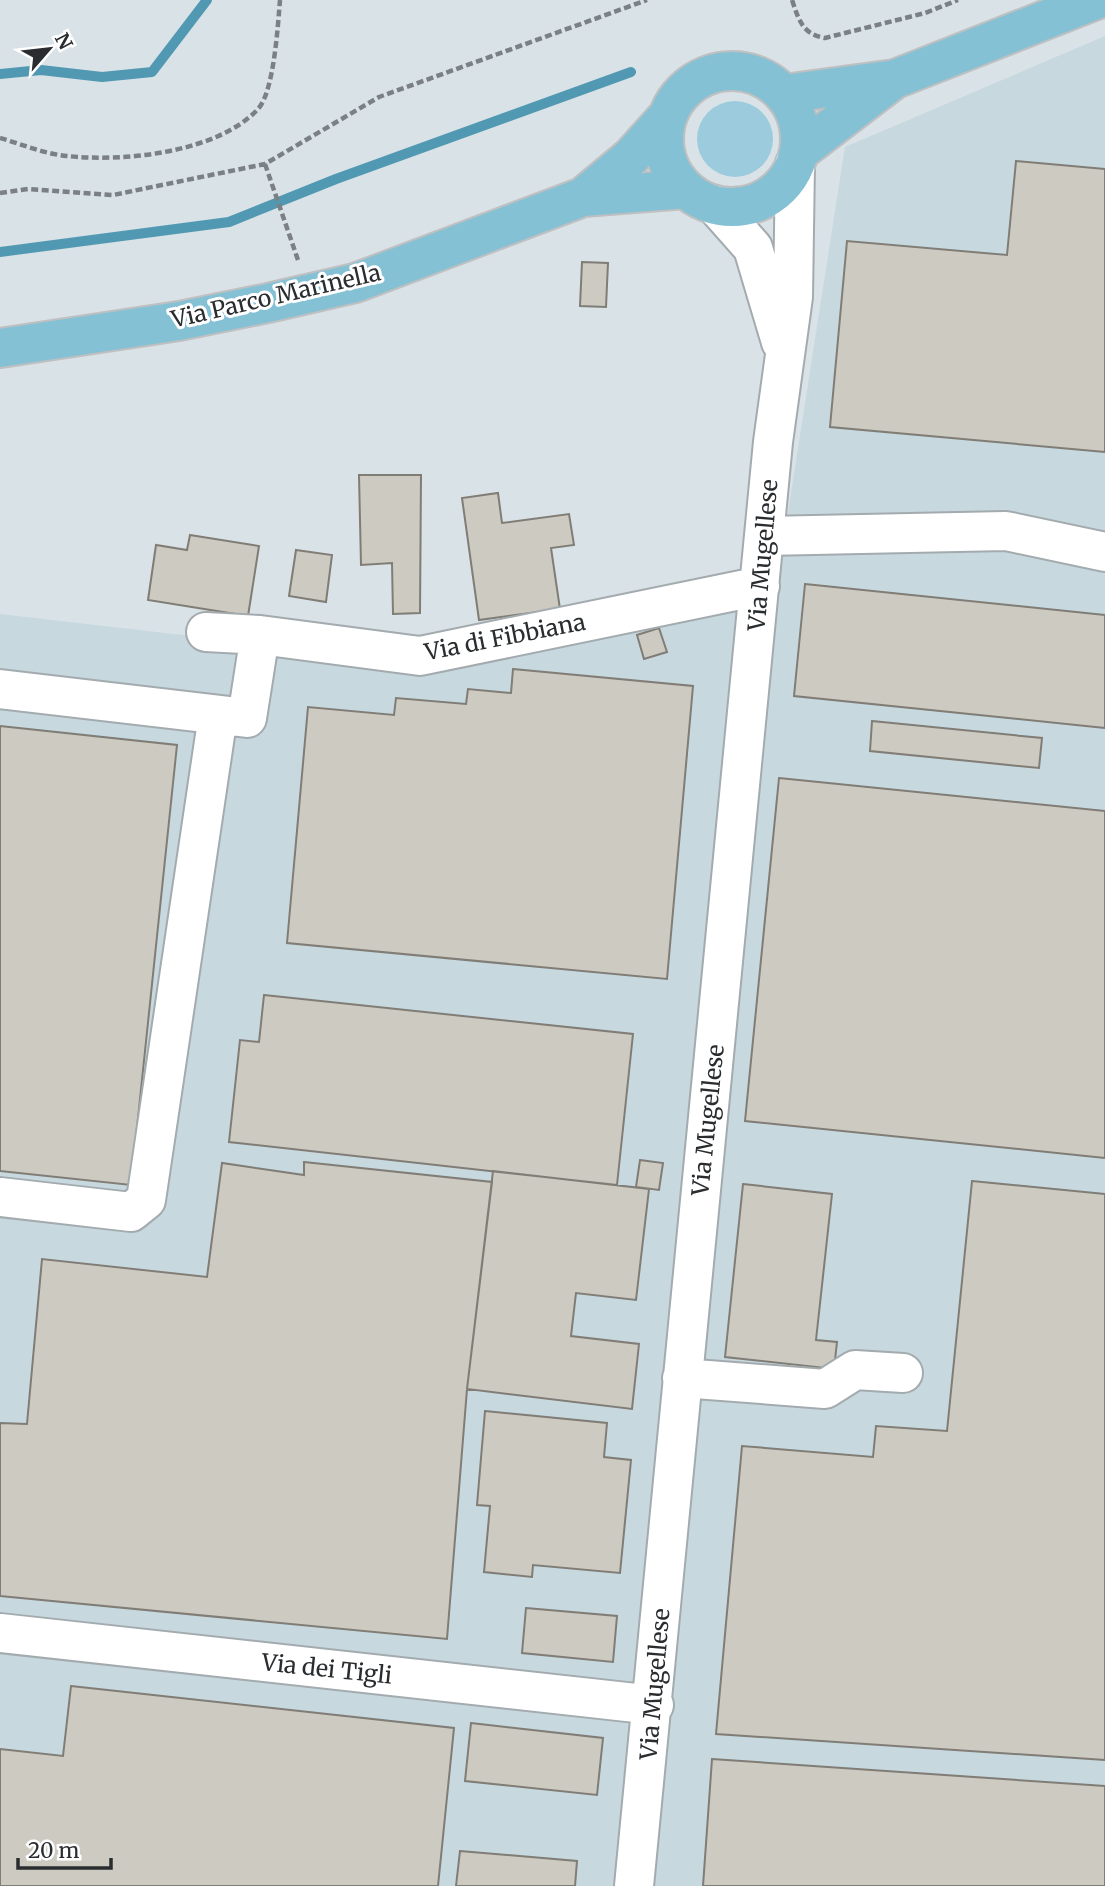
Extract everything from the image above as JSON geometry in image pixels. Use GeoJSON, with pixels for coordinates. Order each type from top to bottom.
{"type":"FeatureCollection","features":[{"type":"Feature","properties":{"kind":"main road"},"geometry":{"type":"LineString","coordinates":[[784,94],[895,79],[1096,0]]}},
{"type":"Feature","properties":{"kind":"main road"},"geometry":{"type":"LineString","coordinates":[[797,158],[799,129],[794,111],[784,94],[759,76],[728,70],[708,74],[689,84],[675,99],[666,118],[663,138],[666,157],[674,175],[701,197],[737,207],[758,202],[779,190],[797,158],[895,79]]}},
{"type":"Feature","properties":{"kind":"main road","name":"Via Parco Marinella"},"geometry":{"type":"LineString","coordinates":[[0,348],[179,321],[355,283],[583,197],[631,157],[666,118]]}},
{"type":"Feature","properties":{"kind":"main road","name":"Via Parco Marinella"},"geometry":{"type":"LineString","coordinates":[[583,197],[701,197]]}},
{"type":"Feature","properties":{"kind":"street","name":"Via Mugellese"},"geometry":{"type":"LineString","coordinates":[[634,1886],[654,1705],[682,1378],[765,536],[784,354],[793,297],[797,158]]}},
{"type":"Feature","properties":{"kind":"street","name":"Via Mugellese"},"geometry":{"type":"LineString","coordinates":[[701,197],[753,248],[784,354]]}},
{"type":"Feature","properties":{"kind":"street"},"geometry":{"type":"LineString","coordinates":[[765,536],[1006,531],[1105,552]]}},
{"type":"Feature","properties":{"kind":"street","name":"Via di Fibbiana"},"geometry":{"type":"LineString","coordinates":[[206,632],[260,635],[420,656],[760,586]]}},
{"type":"Feature","properties":{"kind":"street"},"geometry":{"type":"LineString","coordinates":[[0,689],[247,718],[260,635]]}},
{"type":"Feature","properties":{"kind":"street"},"geometry":{"type":"LineString","coordinates":[[0,1197],[131,1212],[146,1200],[218,715]]}},
{"type":"Feature","properties":{"kind":"street"},"geometry":{"type":"LineString","coordinates":[[682,1378],[825,1389],[855,1370],[902,1373]]}},
{"type":"Feature","properties":{"kind":"street","name":"Via dei Tigli"},"geometry":{"type":"LineString","coordinates":[[0,1633],[654,1705]]}},
{"type":"Feature","properties":{"kind":"path"},"geometry":{"type":"LineString","coordinates":[[0,138],[66,156],[154,155],[220,136],[260,108],[274,61],[280,0]]}},
{"type":"Feature","properties":{"kind":"path"},"geometry":{"type":"LineString","coordinates":[[0,193],[28,189],[113,195],[265,164],[379,97],[647,0]]}},
{"type":"Feature","properties":{"kind":"path"},"geometry":{"type":"LineString","coordinates":[[792,0],[801,25],[810,36],[825,38],[925,13],[958,0]]}},
{"type":"Feature","properties":{"kind":"path"},"geometry":{"type":"LineString","coordinates":[[265,164],[302,270]]}},
{"type":"Feature","properties":{"kind":"shaded area"},"geometry":{"type":"Polygon","coordinates":[[[1105,36],[1105,1886],[0,1886],[0,614],[434,664],[775,596],[845,147],[1105,36]]]}},
{"type":"Feature","properties":{"kind":"shaded area"},"geometry":{"type":"Polygon","coordinates":[[[735,101],[750,104],[762,112],[770,124],[773,139],[770,154],[762,166],[750,174],[735,177],[720,174],[708,166],[700,154],[697,139],[700,124],[708,112],[720,104],[735,101]]]}},
{"type":"Feature","properties":{"kind":"building"},"geometry":{"type":"Polygon","coordinates":[[[1016,161],[1105,169],[1105,452],[830,427],[847,241],[1007,255],[1016,161]]]}},
{"type":"Feature","properties":{"kind":"building"},"geometry":{"type":"Polygon","coordinates":[[[582,262],[608,263],[606,307],[580,306],[582,262]]]}},
{"type":"Feature","properties":{"kind":"building"},"geometry":{"type":"Polygon","coordinates":[[[359,475],[421,475],[420,613],[393,614],[392,563],[361,565],[359,475]]]}},
{"type":"Feature","properties":{"kind":"building"},"geometry":{"type":"Polygon","coordinates":[[[498,493],[502,523],[569,514],[574,545],[551,548],[560,609],[479,620],[462,498],[498,493]]]}},
{"type":"Feature","properties":{"kind":"building"},"geometry":{"type":"Polygon","coordinates":[[[190,535],[259,546],[248,616],[148,600],[156,545],[187,550],[190,535]]]}},
{"type":"Feature","properties":{"kind":"building"},"geometry":{"type":"Polygon","coordinates":[[[296,550],[332,555],[326,602],[289,596],[296,550]]]}},
{"type":"Feature","properties":{"kind":"building"},"geometry":{"type":"Polygon","coordinates":[[[805,584],[1105,615],[1105,728],[794,696],[805,584]]]}},
{"type":"Feature","properties":{"kind":"building"},"geometry":{"type":"Polygon","coordinates":[[[659,628],[667,652],[644,659],[637,635],[659,628]]]}},
{"type":"Feature","properties":{"kind":"building"},"geometry":{"type":"Polygon","coordinates":[[[513,669],[693,686],[667,979],[287,943],[308,707],[394,715],[396,698],[466,704],[468,689],[511,693],[513,669]]]}},
{"type":"Feature","properties":{"kind":"building"},"geometry":{"type":"Polygon","coordinates":[[[872,721],[1042,738],[1039,768],[870,751],[872,721]]]}},
{"type":"Feature","properties":{"kind":"building"},"geometry":{"type":"Polygon","coordinates":[[[0,726],[177,745],[131,1185],[0,1171],[0,726]]]}},
{"type":"Feature","properties":{"kind":"building"},"geometry":{"type":"Polygon","coordinates":[[[779,778],[1105,811],[1105,1158],[745,1121],[779,778]]]}},
{"type":"Feature","properties":{"kind":"building"},"geometry":{"type":"Polygon","coordinates":[[[264,995],[633,1034],[617,1185],[229,1142],[240,1040],[259,1042],[264,995]]]}},
{"type":"Feature","properties":{"kind":"building"},"geometry":{"type":"Polygon","coordinates":[[[640,1160],[663,1163],[659,1190],[636,1187],[640,1160]]]}},
{"type":"Feature","properties":{"kind":"building"},"geometry":{"type":"Polygon","coordinates":[[[304,1162],[492,1182],[467,1389],[447,1639],[0,1596],[0,1423],[27,1424],[42,1259],[207,1277],[222,1163],[304,1175],[304,1162]]]}},
{"type":"Feature","properties":{"kind":"building"},"geometry":{"type":"Polygon","coordinates":[[[493,1171],[649,1189],[636,1300],[576,1293],[571,1336],[639,1344],[632,1409],[467,1389],[493,1171]]]}},
{"type":"Feature","properties":{"kind":"building"},"geometry":{"type":"Polygon","coordinates":[[[972,1181],[1105,1194],[1105,1760],[716,1734],[742,1446],[873,1457],[876,1426],[947,1431],[972,1181]]]}},
{"type":"Feature","properties":{"kind":"building"},"geometry":{"type":"Polygon","coordinates":[[[743,1184],[832,1194],[816,1340],[837,1342],[834,1369],[725,1357],[743,1184]]]}},
{"type":"Feature","properties":{"kind":"building"},"geometry":{"type":"Polygon","coordinates":[[[485,1411],[607,1423],[604,1457],[631,1460],[620,1573],[533,1565],[532,1577],[484,1572],[490,1506],[477,1505],[485,1411]]]}},
{"type":"Feature","properties":{"kind":"building"},"geometry":{"type":"Polygon","coordinates":[[[526,1608],[617,1616],[613,1662],[522,1653],[526,1608]]]}},
{"type":"Feature","properties":{"kind":"building"},"geometry":{"type":"Polygon","coordinates":[[[71,1686],[454,1728],[438,1886],[0,1886],[0,1749],[63,1756],[71,1686]]]}},
{"type":"Feature","properties":{"kind":"building"},"geometry":{"type":"Polygon","coordinates":[[[471,1723],[603,1738],[597,1795],[465,1781],[471,1723]]]}},
{"type":"Feature","properties":{"kind":"building"},"geometry":{"type":"Polygon","coordinates":[[[712,1759],[1105,1786],[1105,1886],[703,1886],[712,1759]]]}},
{"type":"Feature","properties":{"kind":"building"},"geometry":{"type":"Polygon","coordinates":[[[460,1851],[577,1861],[575,1886],[456,1886],[460,1851]]]}},
{"type":"Feature","properties":{"kind":"waterway"},"geometry":{"type":"LineString","coordinates":[[0,74],[41,70],[102,77],[152,72],[207,0]]}},
{"type":"Feature","properties":{"kind":"waterway"},"geometry":{"type":"LineString","coordinates":[[0,252],[229,222],[336,179],[631,72]]}}]}
